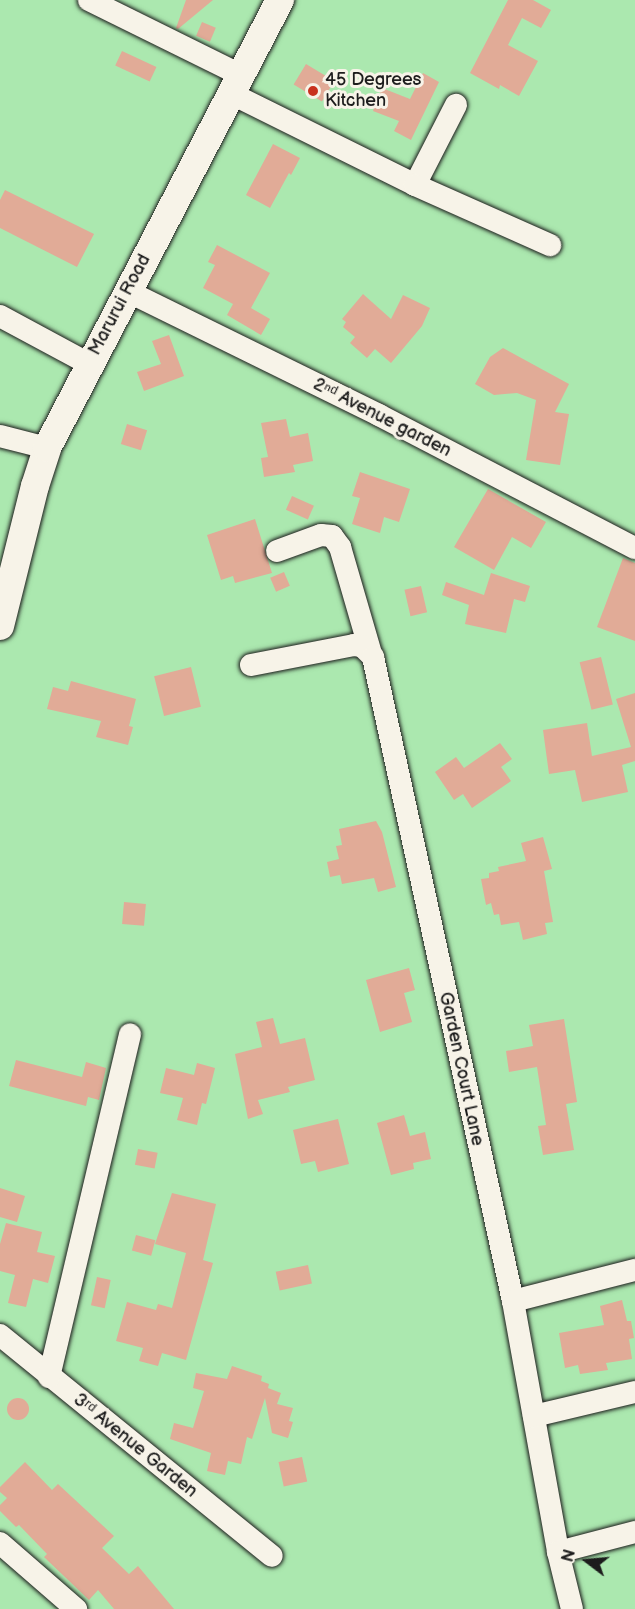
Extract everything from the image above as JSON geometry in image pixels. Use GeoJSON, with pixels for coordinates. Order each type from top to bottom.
{"type":"FeatureCollection","features":[{"type":"Feature","properties":{"kind":"street"},"geometry":{"type":"LineString","coordinates":[[88,0],[415,185],[550,245]]}},
{"type":"Feature","properties":{"kind":"street","name":"Marurui Road"},"geometry":{"type":"LineString","coordinates":[[0,626],[34,486],[47,448],[280,0]]}},
{"type":"Feature","properties":{"kind":"street"},"geometry":{"type":"LineString","coordinates":[[415,185],[456,105]]}},
{"type":"Feature","properties":{"kind":"street","name":"2ⁿᵈ Avenue garden"},"geometry":{"type":"LineString","coordinates":[[127,291],[379,415],[635,549]]}},
{"type":"Feature","properties":{"kind":"street"},"geometry":{"type":"LineString","coordinates":[[0,316],[89,364]]}},
{"type":"Feature","properties":{"kind":"street"},"geometry":{"type":"LineString","coordinates":[[0,436],[47,448]]}},
{"type":"Feature","properties":{"kind":"street","name":"Garden Court Lane"},"geometry":{"type":"LineString","coordinates":[[277,551],[321,535],[332,536],[340,547],[371,654],[513,1301],[558,1552],[572,1609]]}},
{"type":"Feature","properties":{"kind":"street"},"geometry":{"type":"LineString","coordinates":[[251,665],[354,645],[362,646],[371,654]]}},
{"type":"Feature","properties":{"kind":"street"},"geometry":{"type":"LineString","coordinates":[[49,1377],[130,1034]]}},
{"type":"Feature","properties":{"kind":"street"},"geometry":{"type":"LineString","coordinates":[[513,1301],[635,1270]]}},
{"type":"Feature","properties":{"kind":"street","name":"3ʳᵈ Avenue Garden"},"geometry":{"type":"LineString","coordinates":[[0,1335],[272,1557]]}},
{"type":"Feature","properties":{"kind":"street"},"geometry":{"type":"LineString","coordinates":[[534,1416],[635,1392]]}},
{"type":"Feature","properties":{"kind":"street"},"geometry":{"type":"LineString","coordinates":[[558,1552],[635,1532]]}},
{"type":"Feature","properties":{"kind":"street"},"geometry":{"type":"LineString","coordinates":[[0,1545],[76,1609]]}},
{"type":"Feature","properties":{"kind":"green space"},"geometry":{"type":"Polygon","coordinates":[[[0,0],[635,0],[635,1609],[0,1609],[0,0]]]}},
{"type":"Feature","properties":{"kind":"building"},"geometry":{"type":"Polygon","coordinates":[[[186,0],[213,0],[178,29],[176,28],[186,0]]]}},
{"type":"Feature","properties":{"kind":"building"},"geometry":{"type":"Polygon","coordinates":[[[508,0],[533,0],[551,10],[541,28],[522,18],[508,45],[538,61],[519,96],[500,85],[499,89],[470,73],[508,0]]]}},
{"type":"Feature","properties":{"kind":"building"},"geometry":{"type":"Polygon","coordinates":[[[202,22],[216,28],[210,42],[196,36],[202,22]]]}},
{"type":"Feature","properties":{"kind":"building"},"geometry":{"type":"Polygon","coordinates":[[[122,51],[156,67],[150,82],[115,66],[122,51]]]}},
{"type":"Feature","properties":{"kind":"building"},"geometry":{"type":"Polygon","coordinates":[[[306,64],[334,81],[322,102],[294,85],[306,64]]]}},
{"type":"Feature","properties":{"kind":"building"},"geometry":{"type":"Polygon","coordinates":[[[423,73],[439,82],[411,140],[394,131],[399,121],[373,111],[382,88],[410,99],[423,73]]]}},
{"type":"Feature","properties":{"kind":"building"},"geometry":{"type":"Polygon","coordinates":[[[273,144],[300,158],[270,208],[246,195],[273,144]]]}},
{"type":"Feature","properties":{"kind":"building"},"geometry":{"type":"Polygon","coordinates":[[[5,190],[94,234],[77,267],[0,228],[0,200],[5,190]]]}},
{"type":"Feature","properties":{"kind":"building"},"geometry":{"type":"Polygon","coordinates":[[[217,245],[270,273],[251,308],[270,319],[261,335],[227,315],[233,304],[203,288],[215,265],[208,262],[217,245]]]}},
{"type":"Feature","properties":{"kind":"building"},"geometry":{"type":"Polygon","coordinates":[[[363,294],[391,319],[403,295],[430,308],[422,326],[391,363],[375,349],[367,358],[350,343],[355,337],[343,327],[346,322],[342,319],[363,294]]]}},
{"type":"Feature","properties":{"kind":"building"},"geometry":{"type":"Polygon","coordinates":[[[169,335],[184,376],[144,391],[137,372],[161,364],[152,341],[169,335]]]}},
{"type":"Feature","properties":{"kind":"building"},"geometry":{"type":"Polygon","coordinates":[[[503,348],[569,384],[555,412],[569,414],[560,465],[526,460],[536,400],[517,393],[494,395],[475,384],[490,357],[503,348]]]}},
{"type":"Feature","properties":{"kind":"building"},"geometry":{"type":"Polygon","coordinates":[[[286,419],[290,437],[308,433],[313,461],[293,465],[295,472],[264,477],[261,458],[268,457],[261,423],[286,419]]]}},
{"type":"Feature","properties":{"kind":"building"},"geometry":{"type":"Polygon","coordinates":[[[127,424],[147,430],[141,450],[121,444],[127,424]]]}},
{"type":"Feature","properties":{"kind":"building"},"geometry":{"type":"Polygon","coordinates":[[[360,472],[410,489],[399,522],[384,517],[380,533],[352,524],[360,498],[352,496],[360,472]]]}},
{"type":"Feature","properties":{"kind":"building"},"geometry":{"type":"Polygon","coordinates":[[[488,489],[546,522],[531,548],[512,537],[494,570],[454,547],[488,489]]]}},
{"type":"Feature","properties":{"kind":"building"},"geometry":{"type":"Polygon","coordinates":[[[292,496],[314,506],[308,519],[286,510],[292,496]]]}},
{"type":"Feature","properties":{"kind":"building"},"geometry":{"type":"Polygon","coordinates":[[[255,519],[272,573],[235,583],[233,576],[221,580],[207,535],[255,519]]]}},
{"type":"Feature","properties":{"kind":"building"},"geometry":{"type":"Polygon","coordinates":[[[623,558],[635,563],[635,641],[597,627],[623,558]]]}},
{"type":"Feature","properties":{"kind":"building"},"geometry":{"type":"Polygon","coordinates":[[[284,572],[290,586],[276,592],[270,578],[284,572]]]}},
{"type":"Feature","properties":{"kind":"building"},"geometry":{"type":"Polygon","coordinates":[[[491,573],[530,586],[525,602],[514,599],[506,633],[465,624],[469,605],[442,595],[446,582],[484,595],[491,573]]]}},
{"type":"Feature","properties":{"kind":"building"},"geometry":{"type":"Polygon","coordinates":[[[421,586],[427,612],[411,616],[404,590],[421,586]]]}},
{"type":"Feature","properties":{"kind":"building"},"geometry":{"type":"Polygon","coordinates":[[[601,657],[613,705],[592,710],[580,662],[601,657]]]}},
{"type":"Feature","properties":{"kind":"building"},"geometry":{"type":"Polygon","coordinates":[[[191,667],[201,707],[164,716],[154,676],[191,667]]]}},
{"type":"Feature","properties":{"kind":"building"},"geometry":{"type":"Polygon","coordinates":[[[71,681],[136,699],[129,726],[133,727],[128,745],[96,737],[101,721],[47,709],[53,687],[68,691],[71,681]]]}},
{"type":"Feature","properties":{"kind":"building"},"geometry":{"type":"Polygon","coordinates":[[[635,693],[635,761],[622,765],[628,792],[582,802],[575,770],[549,774],[543,730],[587,723],[592,756],[631,747],[616,699],[635,693]]]}},
{"type":"Feature","properties":{"kind":"building"},"geometry":{"type":"Polygon","coordinates":[[[500,743],[512,759],[501,767],[511,781],[472,808],[463,794],[454,800],[435,772],[456,757],[464,768],[500,743]]]}},
{"type":"Feature","properties":{"kind":"building"},"geometry":{"type":"Polygon","coordinates":[[[376,821],[382,832],[396,887],[378,892],[374,878],[342,884],[340,875],[330,877],[327,862],[339,859],[336,846],[342,845],[339,829],[376,821]]]}},
{"type":"Feature","properties":{"kind":"building"},"geometry":{"type":"Polygon","coordinates":[[[543,837],[552,869],[544,871],[553,922],[545,923],[547,934],[523,940],[519,922],[501,925],[499,914],[494,915],[491,903],[486,905],[481,879],[489,878],[489,873],[499,871],[498,867],[526,861],[521,843],[543,837]]]}},
{"type":"Feature","properties":{"kind":"building"},"geometry":{"type":"Polygon","coordinates":[[[124,902],[146,904],[144,926],[122,924],[124,902]]]}},
{"type":"Feature","properties":{"kind":"building"},"geometry":{"type":"Polygon","coordinates":[[[409,968],[415,990],[404,993],[412,1022],[380,1032],[366,980],[409,968]]]}},
{"type":"Feature","properties":{"kind":"building"},"geometry":{"type":"Polygon","coordinates":[[[273,1018],[280,1044],[305,1038],[315,1080],[288,1087],[290,1092],[258,1100],[263,1114],[248,1119],[235,1054],[262,1047],[256,1022],[273,1018]]]}},
{"type":"Feature","properties":{"kind":"building"},"geometry":{"type":"Polygon","coordinates":[[[564,1019],[577,1102],[566,1104],[574,1150],[543,1155],[538,1126],[546,1125],[537,1067],[509,1072],[506,1051],[533,1046],[529,1025],[564,1019]]]}},
{"type":"Feature","properties":{"kind":"building"},"geometry":{"type":"Polygon","coordinates":[[[16,1060],[82,1077],[86,1062],[106,1068],[99,1100],[88,1097],[86,1106],[9,1086],[16,1060]]]}},
{"type":"Feature","properties":{"kind":"building"},"geometry":{"type":"Polygon","coordinates":[[[197,1063],[215,1068],[206,1104],[202,1103],[197,1125],[177,1120],[183,1098],[160,1093],[166,1068],[194,1075],[197,1063]]]}},
{"type":"Feature","properties":{"kind":"building"},"geometry":{"type":"Polygon","coordinates":[[[404,1115],[410,1136],[425,1132],[431,1159],[413,1163],[414,1169],[391,1175],[377,1123],[404,1115]]]}},
{"type":"Feature","properties":{"kind":"building"},"geometry":{"type":"Polygon","coordinates":[[[338,1119],[349,1164],[318,1172],[315,1161],[301,1164],[293,1130],[338,1119]]]}},
{"type":"Feature","properties":{"kind":"building"},"geometry":{"type":"Polygon","coordinates":[[[138,1149],[158,1153],[155,1169],[135,1165],[138,1149]]]}},
{"type":"Feature","properties":{"kind":"building"},"geometry":{"type":"Polygon","coordinates":[[[0,1188],[25,1196],[17,1222],[0,1217],[0,1188]]]}},
{"type":"Feature","properties":{"kind":"building"},"geometry":{"type":"Polygon","coordinates":[[[172,1193],[216,1204],[203,1260],[213,1263],[186,1360],[162,1353],[158,1366],[139,1361],[143,1348],[116,1341],[127,1302],[156,1310],[158,1304],[172,1308],[186,1253],[155,1244],[172,1193]]]}},
{"type":"Feature","properties":{"kind":"building"},"geometry":{"type":"Polygon","coordinates":[[[6,1223],[42,1232],[37,1252],[55,1256],[48,1283],[33,1279],[26,1307],[8,1303],[15,1275],[0,1271],[0,1244],[6,1223]]]}},
{"type":"Feature","properties":{"kind":"building"},"geometry":{"type":"Polygon","coordinates":[[[136,1235],[155,1240],[151,1256],[132,1250],[136,1235]]]}},
{"type":"Feature","properties":{"kind":"building"},"geometry":{"type":"Polygon","coordinates":[[[308,1265],[312,1284],[280,1290],[276,1272],[308,1265]]]}},
{"type":"Feature","properties":{"kind":"building"},"geometry":{"type":"Polygon","coordinates":[[[97,1277],[111,1280],[105,1308],[91,1305],[97,1277]]]}},
{"type":"Feature","properties":{"kind":"building"},"geometry":{"type":"Polygon","coordinates":[[[622,1300],[627,1321],[631,1321],[634,1338],[629,1339],[632,1359],[606,1363],[608,1370],[580,1374],[578,1365],[565,1368],[559,1333],[604,1325],[600,1306],[622,1300]]]}},
{"type":"Feature","properties":{"kind":"building"},"geometry":{"type":"Polygon","coordinates":[[[232,1366],[262,1376],[261,1381],[269,1384],[268,1388],[281,1393],[277,1404],[293,1408],[289,1421],[293,1422],[288,1438],[272,1433],[265,1398],[252,1439],[247,1437],[241,1464],[228,1461],[225,1475],[207,1471],[211,1453],[170,1439],[174,1423],[193,1428],[204,1391],[193,1388],[196,1373],[227,1379],[232,1366]]]}},
{"type":"Feature","properties":{"kind":"building"},"geometry":{"type":"Polygon","coordinates":[[[18,1398],[28,1405],[29,1409],[22,1419],[18,1420],[8,1413],[7,1409],[14,1399],[18,1398]]]}},
{"type":"Feature","properties":{"kind":"building"},"geometry":{"type":"Polygon","coordinates":[[[302,1457],[307,1481],[284,1486],[279,1462],[302,1457]]]}},
{"type":"Feature","properties":{"kind":"building"},"geometry":{"type":"Polygon","coordinates":[[[25,1462],[52,1490],[58,1484],[114,1536],[102,1548],[129,1574],[138,1566],[174,1609],[114,1609],[98,1590],[89,1600],[44,1557],[47,1554],[19,1525],[16,1527],[0,1511],[0,1505],[7,1498],[0,1492],[0,1487],[25,1462]]]}},
{"type":"Feature","properties":{"kind":"place","name":"45 Degrees Kitchen"},"geometry":{"type":"Point","coordinates":[313,91]}}]}
